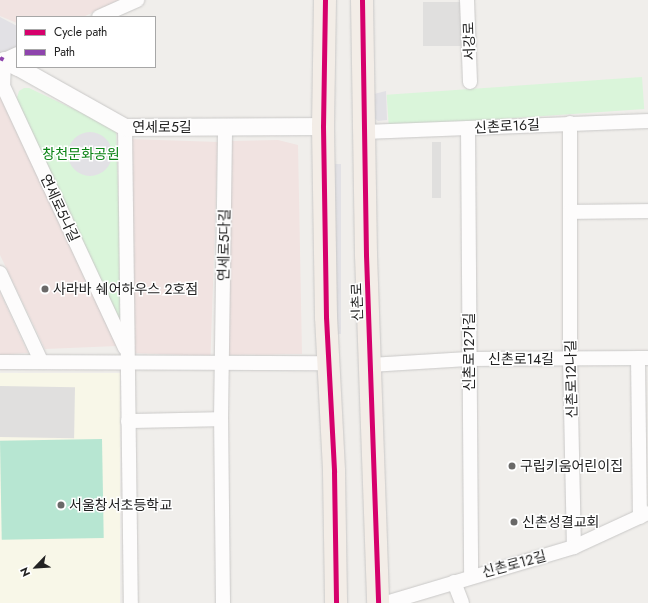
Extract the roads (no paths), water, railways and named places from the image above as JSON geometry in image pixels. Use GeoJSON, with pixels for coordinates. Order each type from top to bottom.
{"type":"FeatureCollection","features":[{"type":"Feature","properties":{"kind":"main road"},"geometry":{"type":"LineString","coordinates":[[325,0],[323,126],[328,363],[334,472],[336,603]]}},
{"type":"Feature","properties":{"kind":"main road","name":"신촌로"},"geometry":{"type":"LineString","coordinates":[[362,0],[370,365],[378,603]]}},
{"type":"Feature","properties":{"kind":"street"},"geometry":{"type":"LineString","coordinates":[[102,16],[137,0]]}},
{"type":"Feature","properties":{"kind":"street","name":"서강로"},"geometry":{"type":"LineString","coordinates":[[467,0],[470,82]]}},
{"type":"Feature","properties":{"kind":"street","name":"연세로5나길"},"geometry":{"type":"LineString","coordinates":[[11,62],[3,86],[128,357]]}},
{"type":"Feature","properties":{"kind":"street","name":"연세로5길"},"geometry":{"type":"LineString","coordinates":[[22,68],[125,127],[323,126]]}},
{"type":"Feature","properties":{"kind":"street","name":"신촌로16길"},"geometry":{"type":"LineString","coordinates":[[365,132],[648,121]]}},
{"type":"Feature","properties":{"kind":"street","name":"신촌로12나길"},"geometry":{"type":"LineString","coordinates":[[570,123],[570,359],[574,547]]}},
{"type":"Feature","properties":{"kind":"street","name":"연세로5다길"},"geometry":{"type":"LineString","coordinates":[[223,603],[221,364],[225,126]]}},
{"type":"Feature","properties":{"kind":"street","name":"연세로5나길"},"geometry":{"type":"LineString","coordinates":[[125,127],[131,603]]}},
{"type":"Feature","properties":{"kind":"street","name":"신촌로12가길"},"geometry":{"type":"LineString","coordinates":[[468,128],[470,260],[468,359],[472,576]]}},
{"type":"Feature","properties":{"kind":"street"},"geometry":{"type":"LineString","coordinates":[[570,212],[648,211]]}},
{"type":"Feature","properties":{"kind":"street"},"geometry":{"type":"LineString","coordinates":[[0,273],[41,361]]}},
{"type":"Feature","properties":{"kind":"street"},"geometry":{"type":"LineString","coordinates":[[0,362],[128,357],[221,364],[328,363]]}},
{"type":"Feature","properties":{"kind":"street","name":"신촌로14길"},"geometry":{"type":"LineString","coordinates":[[370,365],[468,359],[643,358]]}},
{"type":"Feature","properties":{"kind":"street","name":"신촌로12길"},"geometry":{"type":"LineString","coordinates":[[386,603],[472,576],[574,547],[644,515],[643,358]]}},
{"type":"Feature","properties":{"kind":"street"},"geometry":{"type":"LineString","coordinates":[[128,421],[221,419]]}},
{"type":"Feature","properties":{"kind":"street"},"geometry":{"type":"LineString","coordinates":[[454,582],[462,603]]}},
{"type":"Feature","properties":{"kind":"place","name":"사라바 쉐어하우스 2호점"},"geometry":{"type":"Point","coordinates":[45,289]}},
{"type":"Feature","properties":{"kind":"place","name":"구립키움어린이집"},"geometry":{"type":"Point","coordinates":[512,466]}},
{"type":"Feature","properties":{"kind":"place","name":"서울창서초등학교"},"geometry":{"type":"Point","coordinates":[61,505]}},
{"type":"Feature","properties":{"kind":"place","name":"신촌성결교회"},"geometry":{"type":"Point","coordinates":[514,522]}},
{"type":"Feature","properties":{"kind":"park label","name":"창천문화공원"},"geometry":{"type":"Point","coordinates":[81,154]}}]}
